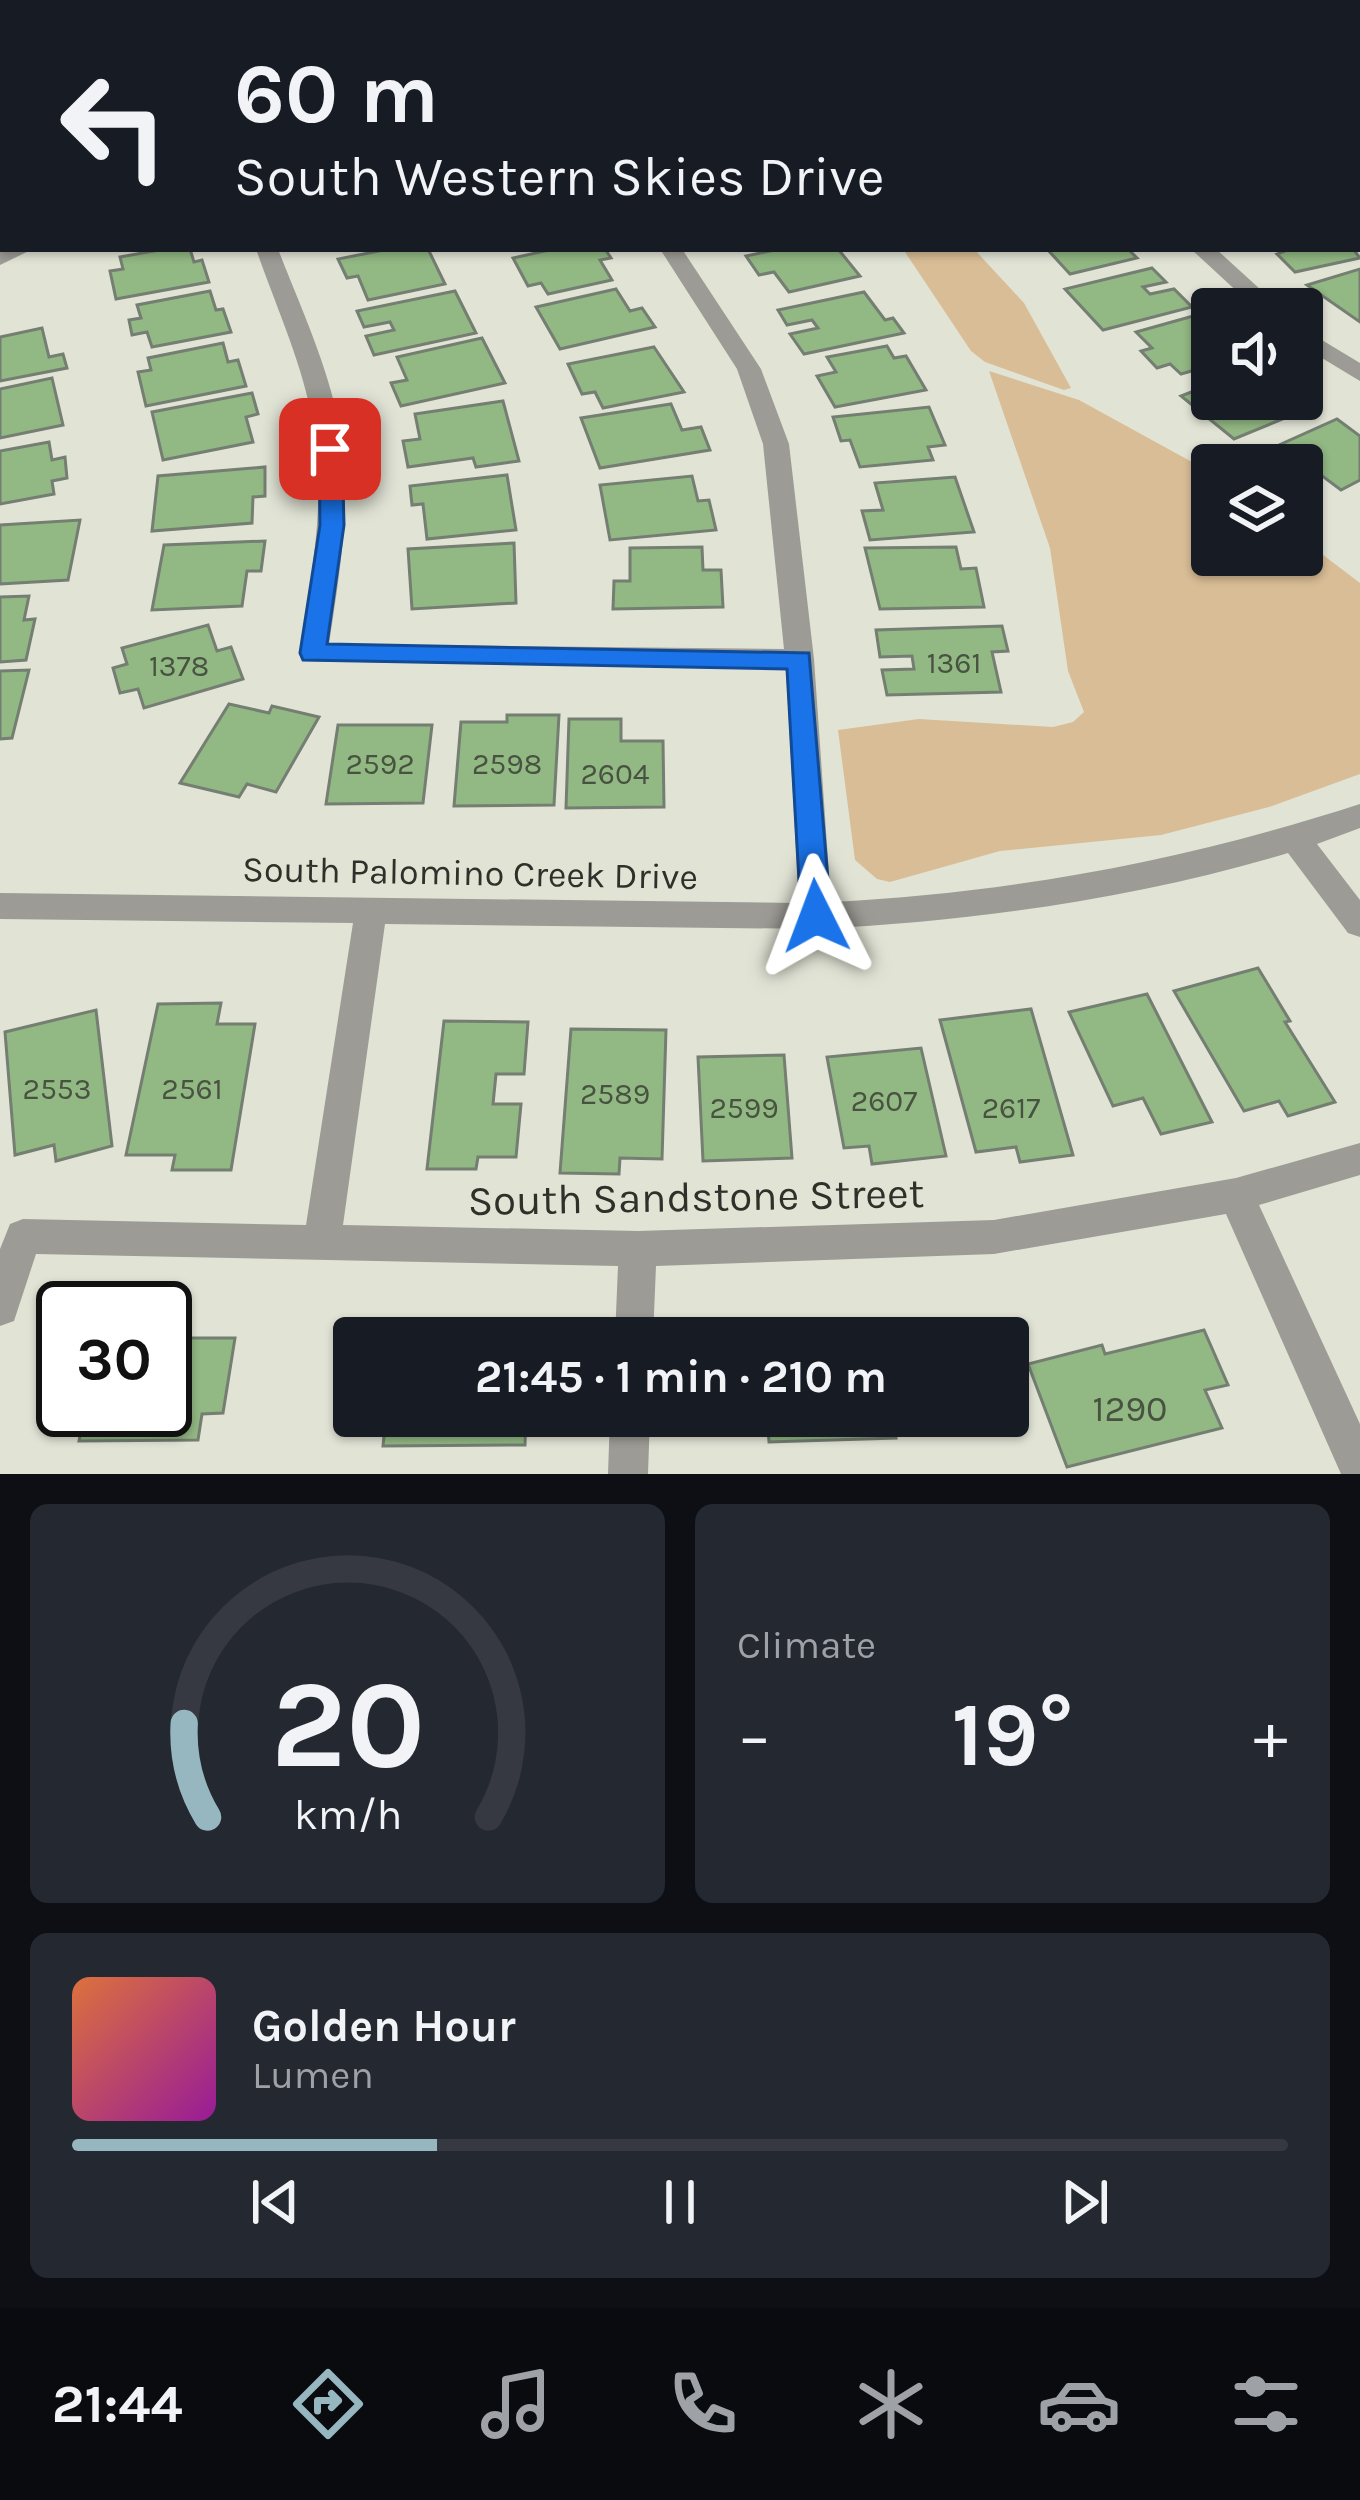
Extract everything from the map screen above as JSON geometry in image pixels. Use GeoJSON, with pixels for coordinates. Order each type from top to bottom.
{"type":"FeatureCollection","features":[{"type":"Feature","properties":{"kind":"street"},"geometry":{"type":"LineString","coordinates":[[268,252],[312,377],[330,449],[332,525],[313,653],[800,659]]}},
{"type":"Feature","properties":{"kind":"street"},"geometry":{"type":"LineString","coordinates":[[673,252],[749,368],[776,444],[800,659],[816,916]]}},
{"type":"Feature","properties":{"kind":"street"},"geometry":{"type":"LineString","coordinates":[[1205,252],[1246,288]]}},
{"type":"Feature","properties":{"kind":"street"},"geometry":{"type":"LineString","coordinates":[[1323,349],[1360,374]]}},
{"type":"Feature","properties":{"kind":"street","name":"South Palomino Creek Drive"},"geometry":{"type":"LineString","coordinates":[[0,906],[816,916],[902,913],[1090,890],[1296,840],[1360,816]]}},
{"type":"Feature","properties":{"kind":"street"},"geometry":{"type":"LineString","coordinates":[[1296,840],[1360,924]]}},
{"type":"Feature","properties":{"kind":"street"},"geometry":{"type":"LineString","coordinates":[[322,1242],[371,910]]}},
{"type":"Feature","properties":{"kind":"street","name":"South Sandstone Street"},"geometry":{"type":"LineString","coordinates":[[0,1309],[23,1236],[638,1249],[994,1237],[1236,1195],[1360,1159]]}},
{"type":"Feature","properties":{"kind":"street"},"geometry":{"type":"LineString","coordinates":[[1236,1195],[1360,1470]]}},
{"type":"Feature","properties":{"kind":"street"},"geometry":{"type":"LineString","coordinates":[[635,1317],[638,1249]]}},
{"type":"Feature","properties":{"kind":"street"},"geometry":{"type":"LineString","coordinates":[[628,1474],[630,1437]]}},
{"type":"Feature","properties":{"kind":"shaded area"},"geometry":{"type":"Polygon","coordinates":[[[905,252],[977,252],[1024,303],[1071,388],[1064,390],[985,362],[971,351],[905,252]]]}},
{"type":"Feature","properties":{"kind":"shaded area"},"geometry":{"type":"Polygon","coordinates":[[[989,371],[1079,400],[1191,461],[1191,576],[1323,576],[1323,555],[1360,583],[1360,774],[1269,807],[1161,835],[1000,851],[890,882],[877,879],[855,860],[838,730],[919,719],[1053,727],[1073,722],[1084,712],[1068,671],[1050,548],[989,371]]]}},
{"type":"Feature","properties":{"kind":"building"},"geometry":{"type":"Polygon","coordinates":[[[191,252],[194,262],[202,260],[209,282],[116,299],[110,271],[123,269],[120,257],[191,252]]]}},
{"type":"Feature","properties":{"kind":"building"},"geometry":{"type":"Polygon","coordinates":[[[374,252],[429,252],[445,284],[368,300],[358,276],[347,278],[338,259],[374,252]]]}},
{"type":"Feature","properties":{"kind":"building"},"geometry":{"type":"Polygon","coordinates":[[[540,252],[607,252],[611,258],[600,260],[612,280],[548,294],[541,283],[528,286],[513,258],[540,252]]]}},
{"type":"Feature","properties":{"kind":"building"},"geometry":{"type":"Polygon","coordinates":[[[840,252],[860,276],[789,292],[774,272],[759,275],[746,256],[840,252]]]}},
{"type":"Feature","properties":{"kind":"building"},"geometry":{"type":"Polygon","coordinates":[[[1050,252],[1131,252],[1137,258],[1070,274],[1050,252]]]}},
{"type":"Feature","properties":{"kind":"building"},"geometry":{"type":"Polygon","coordinates":[[[1355,252],[1360,258],[1295,272],[1277,254],[1355,252]]]}},
{"type":"Feature","properties":{"kind":"building"},"geometry":{"type":"Polygon","coordinates":[[[1152,268],[1166,282],[1143,287],[1150,294],[1174,289],[1191,307],[1103,330],[1065,289],[1152,268]]]}},
{"type":"Feature","properties":{"kind":"building"},"geometry":{"type":"Polygon","coordinates":[[[1360,269],[1360,322],[1323,296],[1323,288],[1307,285],[1360,269]]]}},
{"type":"Feature","properties":{"kind":"building"},"geometry":{"type":"Polygon","coordinates":[[[616,289],[630,311],[642,308],[655,327],[560,349],[536,307],[616,289]]]}},
{"type":"Feature","properties":{"kind":"building"},"geometry":{"type":"Polygon","coordinates":[[[210,291],[231,332],[152,347],[147,332],[132,335],[129,320],[141,318],[137,305],[210,291]]]}},
{"type":"Feature","properties":{"kind":"building"},"geometry":{"type":"Polygon","coordinates":[[[455,291],[476,333],[374,355],[366,336],[394,330],[390,322],[364,327],[357,311],[455,291]]]}},
{"type":"Feature","properties":{"kind":"building"},"geometry":{"type":"Polygon","coordinates":[[[864,292],[885,320],[893,318],[904,333],[804,354],[790,334],[818,328],[812,320],[787,325],[778,310],[864,292]]]}},
{"type":"Feature","properties":{"kind":"building"},"geometry":{"type":"Polygon","coordinates":[[[1191,317],[1191,371],[1181,374],[1170,364],[1157,368],[1141,351],[1152,348],[1136,332],[1191,317]]]}},
{"type":"Feature","properties":{"kind":"building"},"geometry":{"type":"Polygon","coordinates":[[[42,328],[49,357],[63,354],[67,368],[0,381],[0,337],[42,328]]]}},
{"type":"Feature","properties":{"kind":"building"},"geometry":{"type":"Polygon","coordinates":[[[482,338],[505,383],[401,406],[391,383],[407,380],[397,357],[482,338]]]}},
{"type":"Feature","properties":{"kind":"building"},"geometry":{"type":"Polygon","coordinates":[[[223,343],[228,362],[238,360],[246,386],[146,406],[138,372],[151,370],[148,358],[223,343]]]}},
{"type":"Feature","properties":{"kind":"building"},"geometry":{"type":"Polygon","coordinates":[[[887,346],[894,358],[906,356],[926,390],[835,407],[817,376],[836,372],[827,357],[887,346]]]}},
{"type":"Feature","properties":{"kind":"building"},"geometry":{"type":"Polygon","coordinates":[[[654,347],[684,392],[603,408],[595,392],[582,394],[568,364],[654,347]]]}},
{"type":"Feature","properties":{"kind":"building"},"geometry":{"type":"Polygon","coordinates":[[[52,378],[63,425],[0,438],[0,389],[52,378]]]}},
{"type":"Feature","properties":{"kind":"building"},"geometry":{"type":"Polygon","coordinates":[[[252,393],[258,414],[246,417],[253,442],[163,460],[152,412],[252,393]]]}},
{"type":"Feature","properties":{"kind":"building"},"geometry":{"type":"Polygon","coordinates":[[[503,401],[519,461],[476,467],[473,458],[408,467],[403,441],[420,439],[415,414],[503,401]]]}},
{"type":"Feature","properties":{"kind":"building"},"geometry":{"type":"Polygon","coordinates":[[[671,404],[682,430],[701,427],[710,450],[600,468],[581,418],[671,404]]]}},
{"type":"Feature","properties":{"kind":"building"},"geometry":{"type":"Polygon","coordinates":[[[929,407],[945,445],[928,447],[933,460],[860,467],[850,440],[841,441],[833,417],[929,407]]]}},
{"type":"Feature","properties":{"kind":"building"},"geometry":{"type":"Polygon","coordinates":[[[1337,419],[1360,436],[1360,480],[1341,490],[1323,476],[1323,444],[1281,444],[1337,419]]]}},
{"type":"Feature","properties":{"kind":"building"},"geometry":{"type":"Polygon","coordinates":[[[1211,420],[1280,420],[1234,439],[1211,420]]]}},
{"type":"Feature","properties":{"kind":"building"},"geometry":{"type":"Polygon","coordinates":[[[49,442],[52,460],[65,457],[67,478],[52,481],[54,494],[0,504],[0,451],[49,442]]]}},
{"type":"Feature","properties":{"kind":"building"},"geometry":{"type":"Polygon","coordinates":[[[265,467],[265,496],[253,497],[252,523],[152,531],[158,476],[265,467]]]}},
{"type":"Feature","properties":{"kind":"building"},"geometry":{"type":"Polygon","coordinates":[[[507,475],[516,530],[427,539],[423,504],[412,505],[410,486],[507,475]]]}},
{"type":"Feature","properties":{"kind":"building"},"geometry":{"type":"Polygon","coordinates":[[[692,476],[698,501],[709,500],[716,530],[610,540],[600,485],[692,476]]]}},
{"type":"Feature","properties":{"kind":"building"},"geometry":{"type":"Polygon","coordinates":[[[955,477],[974,532],[870,540],[862,511],[883,510],[875,483],[955,477]]]}},
{"type":"Feature","properties":{"kind":"building"},"geometry":{"type":"Polygon","coordinates":[[[80,520],[68,580],[0,584],[0,525],[80,520]]]}},
{"type":"Feature","properties":{"kind":"building"},"geometry":{"type":"Polygon","coordinates":[[[265,541],[261,571],[247,571],[242,606],[152,610],[164,545],[265,541]]]}},
{"type":"Feature","properties":{"kind":"building"},"geometry":{"type":"Polygon","coordinates":[[[514,543],[516,603],[412,609],[408,549],[514,543]]]}},
{"type":"Feature","properties":{"kind":"building"},"geometry":{"type":"Polygon","coordinates":[[[702,547],[703,570],[721,570],[723,607],[613,609],[614,581],[630,581],[630,548],[702,547]]]}},
{"type":"Feature","properties":{"kind":"building"},"geometry":{"type":"Polygon","coordinates":[[[956,547],[961,569],[976,568],[984,607],[880,609],[865,548],[956,547]]]}},
{"type":"Feature","properties":{"kind":"building"},"geometry":{"type":"Polygon","coordinates":[[[29,596],[24,620],[35,619],[26,660],[0,662],[0,597],[29,596]]]}},
{"type":"Feature","properties":{"kind":"building"},"geometry":{"type":"Polygon","coordinates":[[[208,625],[217,651],[231,647],[243,679],[144,708],[138,689],[120,693],[113,668],[127,664],[122,648],[208,625]]]}},
{"type":"Feature","properties":{"kind":"building"},"geometry":{"type":"Polygon","coordinates":[[[1002,626],[1008,651],[992,652],[1001,692],[887,695],[882,670],[914,669],[912,656],[880,657],[876,630],[1002,626]]]}},
{"type":"Feature","properties":{"kind":"building"},"geometry":{"type":"Polygon","coordinates":[[[29,670],[12,738],[0,739],[0,671],[29,670]]]}},
{"type":"Feature","properties":{"kind":"building"},"geometry":{"type":"Polygon","coordinates":[[[229,704],[269,713],[272,706],[319,717],[276,792],[247,784],[239,797],[180,783],[229,704]]]}},
{"type":"Feature","properties":{"kind":"building"},"geometry":{"type":"Polygon","coordinates":[[[507,715],[559,715],[554,805],[454,806],[461,722],[507,722],[507,715]]]}},
{"type":"Feature","properties":{"kind":"building"},"geometry":{"type":"Polygon","coordinates":[[[569,719],[621,719],[621,741],[663,741],[664,807],[566,808],[569,719]]]}},
{"type":"Feature","properties":{"kind":"building"},"geometry":{"type":"Polygon","coordinates":[[[338,725],[432,725],[423,803],[326,804],[338,725]]]}},
{"type":"Feature","properties":{"kind":"building"},"geometry":{"type":"Polygon","coordinates":[[[1258,968],[1335,1102],[1288,1116],[1279,1101],[1244,1111],[1174,991],[1258,968]]]}},
{"type":"Feature","properties":{"kind":"building"},"geometry":{"type":"Polygon","coordinates":[[[1147,994],[1212,1122],[1161,1134],[1143,1098],[1113,1106],[1069,1012],[1147,994]]]}},
{"type":"Feature","properties":{"kind":"building"},"geometry":{"type":"Polygon","coordinates":[[[221,1003],[217,1024],[255,1024],[231,1170],[172,1170],[175,1155],[126,1155],[158,1004],[221,1003]]]}},
{"type":"Feature","properties":{"kind":"building"},"geometry":{"type":"Polygon","coordinates":[[[1031,1009],[1073,1155],[1020,1162],[1016,1147],[976,1152],[940,1020],[1031,1009]]]}},
{"type":"Feature","properties":{"kind":"building"},"geometry":{"type":"Polygon","coordinates":[[[96,1010],[112,1146],[56,1161],[54,1145],[15,1155],[5,1032],[96,1010]]]}},
{"type":"Feature","properties":{"kind":"building"},"geometry":{"type":"Polygon","coordinates":[[[444,1021],[528,1022],[524,1074],[496,1074],[493,1104],[521,1104],[516,1157],[478,1157],[476,1169],[427,1169],[444,1021]]]}},
{"type":"Feature","properties":{"kind":"building"},"geometry":{"type":"Polygon","coordinates":[[[571,1029],[666,1030],[662,1159],[620,1158],[619,1174],[560,1173],[571,1029]]]}},
{"type":"Feature","properties":{"kind":"building"},"geometry":{"type":"Polygon","coordinates":[[[921,1048],[946,1156],[872,1164],[869,1146],[844,1148],[827,1057],[921,1048]]]}},
{"type":"Feature","properties":{"kind":"building"},"geometry":{"type":"Polygon","coordinates":[[[784,1055],[792,1158],[703,1161],[698,1057],[784,1055]]]}},
{"type":"Feature","properties":{"kind":"building"},"geometry":{"type":"Polygon","coordinates":[[[1204,1330],[1228,1385],[1205,1390],[1222,1428],[1067,1467],[1029,1364],[1102,1345],[1105,1354],[1204,1330]]]}},
{"type":"Feature","properties":{"kind":"building"},"geometry":{"type":"Polygon","coordinates":[[[192,1338],[235,1338],[223,1413],[202,1414],[198,1440],[79,1441],[80,1437],[192,1437],[192,1338]]]}},
{"type":"Feature","properties":{"kind":"building"},"geometry":{"type":"Polygon","coordinates":[[[384,1437],[525,1437],[525,1445],[383,1446],[384,1437]]]}},
{"type":"Feature","properties":{"kind":"building"},"geometry":{"type":"Polygon","coordinates":[[[769,1437],[896,1438],[769,1442],[769,1437]]]}},
{"type":"Feature","properties":{"kind":"route"},"geometry":{"type":"LineString","coordinates":[[330,449],[332,525],[313,653],[800,659],[816,916]]}}]}
